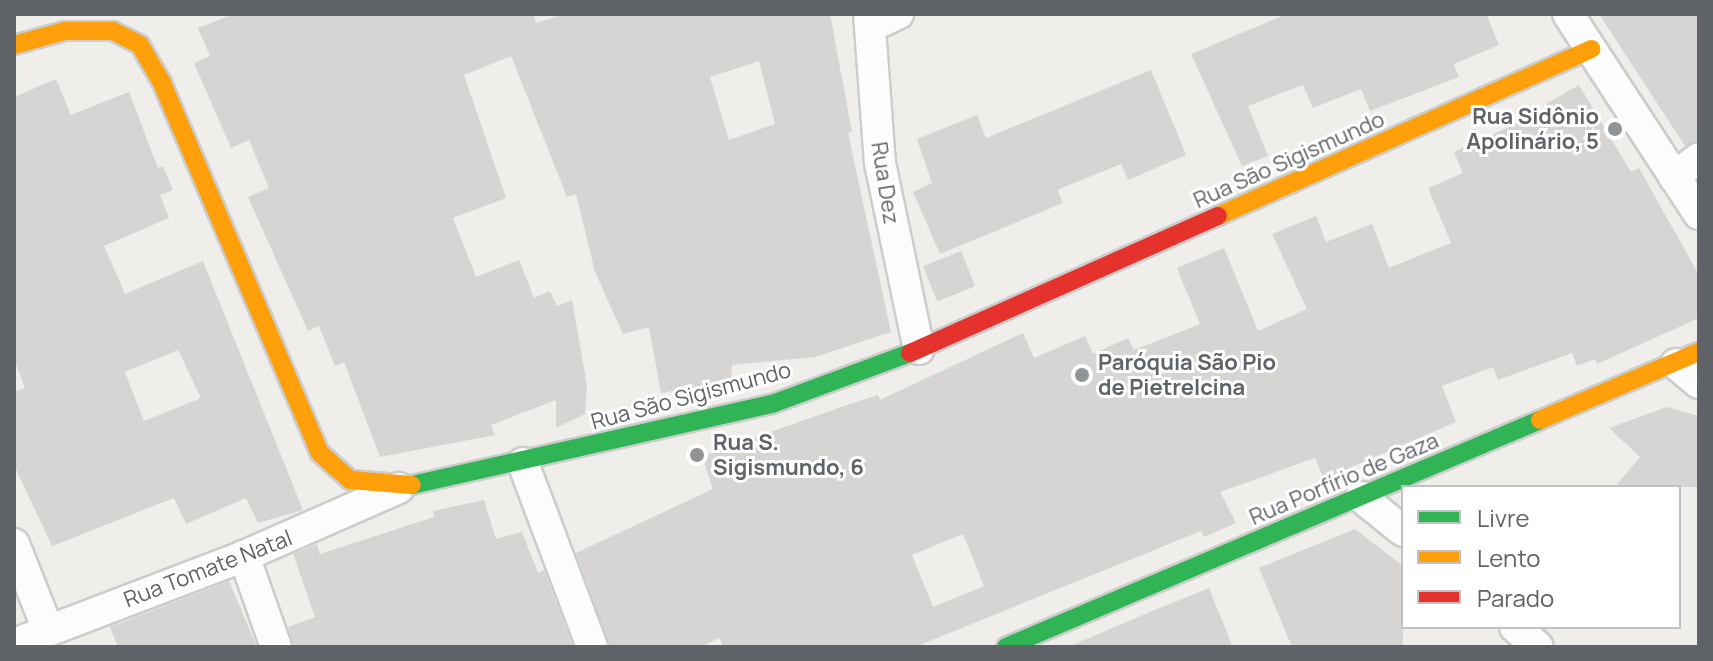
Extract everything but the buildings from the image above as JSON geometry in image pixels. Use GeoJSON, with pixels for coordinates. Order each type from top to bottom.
{"type":"FeatureCollection","features":[{"type":"Feature","properties":{"kind":"street"},"geometry":{"type":"LineString","coordinates":[[1568,14],[1699,214]]}},
{"type":"Feature","properties":{"kind":"street","name":"Rua Dez"},"geometry":{"type":"LineString","coordinates":[[880,18],[880,163],[919,349]]}},
{"type":"Feature","properties":{"kind":"street","name":"Rua São Sigismundo"},"geometry":{"type":"LineString","coordinates":[[14,45],[65,31],[113,31],[140,45],[162,83],[320,453],[350,480],[399,488],[523,463],[772,404],[919,349],[1591,49]]}},
{"type":"Feature","properties":{"kind":"street"},"geometry":{"type":"LineString","coordinates":[[1674,177],[1699,158]]}},
{"type":"Feature","properties":{"kind":"street"},"geometry":{"type":"LineString","coordinates":[[1687,358],[1699,383]]}},
{"type":"Feature","properties":{"kind":"street","name":"Rua Porfírio de Gaza"},"geometry":{"type":"LineString","coordinates":[[1006,647],[1687,358]]}},
{"type":"Feature","properties":{"kind":"street"},"geometry":{"type":"LineString","coordinates":[[1429,485],[1447,461]]}},
{"type":"Feature","properties":{"kind":"street"},"geometry":{"type":"LineString","coordinates":[[523,463],[592,647]]}},
{"type":"Feature","properties":{"kind":"street","name":"Rua Tomate Natal"},"geometry":{"type":"LineString","coordinates":[[14,644],[244,556],[399,488]]}},
{"type":"Feature","properties":{"kind":"street"},"geometry":{"type":"LineString","coordinates":[[1361,497],[1401,529]]}},
{"type":"Feature","properties":{"kind":"street"},"geometry":{"type":"LineString","coordinates":[[14,544],[48,630]]}},
{"type":"Feature","properties":{"kind":"street"},"geometry":{"type":"LineString","coordinates":[[244,556],[276,647]]}},
{"type":"Feature","properties":{"kind":"street"},"geometry":{"type":"LineString","coordinates":[[1517,629],[1538,647]]}},
{"type":"Feature","properties":{"kind":"traffic: fast"},"geometry":{"type":"LineString","coordinates":[[412,485],[772,404],[910,353]]}},
{"type":"Feature","properties":{"kind":"traffic: fast"},"geometry":{"type":"LineString","coordinates":[[1006,647],[1540,420]]}},
{"type":"Feature","properties":{"kind":"traffic: slow"},"geometry":{"type":"LineString","coordinates":[[14,45],[65,31],[113,31],[140,45],[162,83],[320,453],[350,480],[412,485]]}},
{"type":"Feature","properties":{"kind":"traffic: slow"},"geometry":{"type":"LineString","coordinates":[[1218,216],[1591,49]]}},
{"type":"Feature","properties":{"kind":"traffic: slow"},"geometry":{"type":"LineString","coordinates":[[1540,420],[1699,352]]}},
{"type":"Feature","properties":{"kind":"traffic: jam"},"geometry":{"type":"LineString","coordinates":[[910,353],[1218,216]]}},
{"type":"Feature","properties":{"kind":"place","name":"Rua Sidônio Apolinário, 5"},"geometry":{"type":"Point","coordinates":[1615,129]}},
{"type":"Feature","properties":{"kind":"place","name":"Paróquia São Pio de Pietrelcina"},"geometry":{"type":"Point","coordinates":[1082,375]}},
{"type":"Feature","properties":{"kind":"place","name":"Rua S. Sigismundo, 6"},"geometry":{"type":"Point","coordinates":[697,455]}}]}
